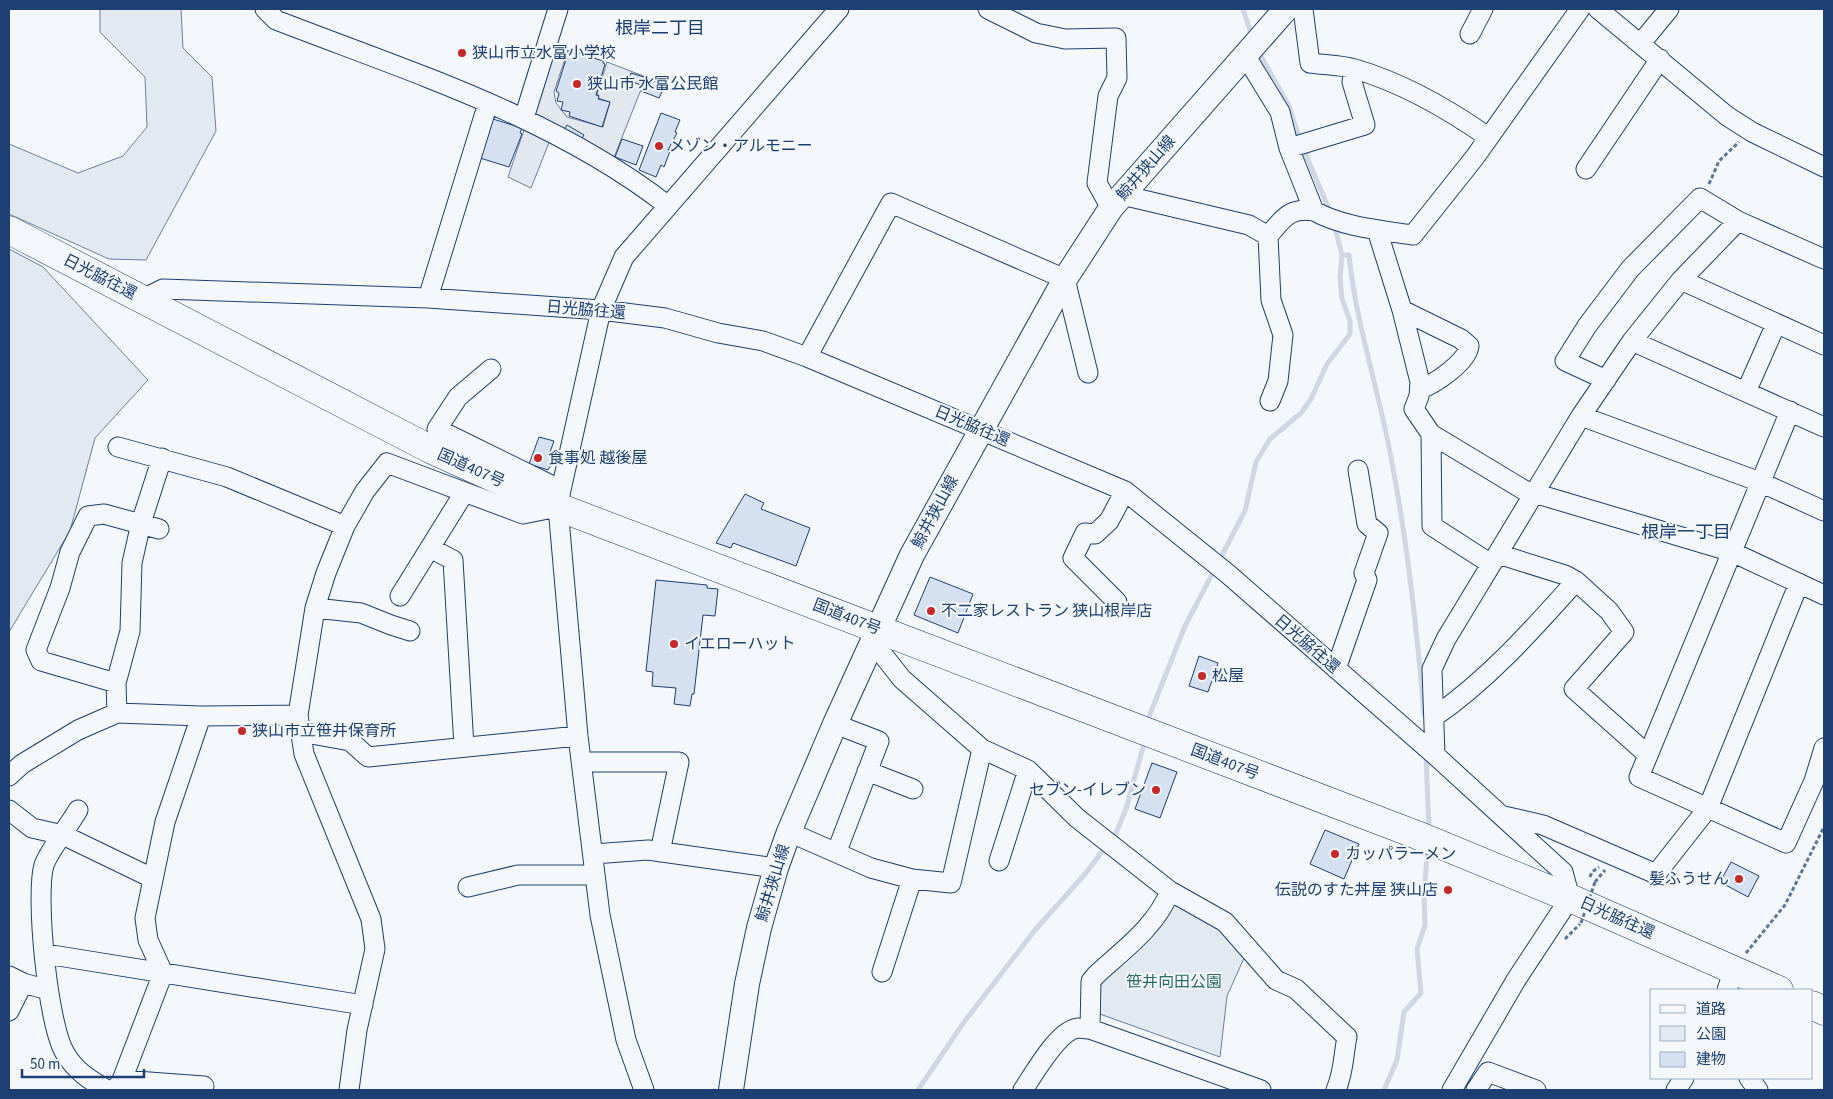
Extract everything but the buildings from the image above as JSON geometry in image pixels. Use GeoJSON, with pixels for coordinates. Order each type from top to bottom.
{"type":"FeatureCollection","features":[{"type":"Feature","properties":{"kind":"highway","name":"日光脇往還"},"geometry":{"type":"LineString","coordinates":[[9,230],[141,300]]}},
{"type":"Feature","properties":{"kind":"highway","name":"国道407号"},"geometry":{"type":"LineString","coordinates":[[141,300],[430,449],[559,499],[875,635],[1148,732],[1416,835],[1570,898]]}},
{"type":"Feature","properties":{"kind":"highway","name":"日光脇往還"},"geometry":{"type":"LineString","coordinates":[[1570,898],[1730,980],[1770,986]]}},
{"type":"Feature","properties":{"kind":"main road","name":"鯨井狭山線"},"geometry":{"type":"LineString","coordinates":[[731,1090],[747,984],[759,928],[788,832],[834,724],[925,531],[1065,279],[1117,202],[1286,9]]}},
{"type":"Feature","properties":{"kind":"street"},"geometry":{"type":"LineString","coordinates":[[265,9],[276,20],[524,118],[632,178],[667,205]]}},
{"type":"Feature","properties":{"kind":"street"},"geometry":{"type":"LineString","coordinates":[[524,118],[558,9]]}},
{"type":"Feature","properties":{"kind":"street"},"geometry":{"type":"LineString","coordinates":[[644,1090],[626,1040],[600,915],[578,736],[559,499],[601,310],[624,257],[835,9]]}},
{"type":"Feature","properties":{"kind":"street"},"geometry":{"type":"LineString","coordinates":[[988,9],[1036,33],[1065,40],[1116,38],[1117,78],[1108,96],[1097,183],[1117,202],[1249,225],[1268,236]]}},
{"type":"Feature","properties":{"kind":"street"},"geometry":{"type":"LineString","coordinates":[[1303,9],[1310,63],[1354,69],[1393,84],[1455,114],[1488,137]]}},
{"type":"Feature","properties":{"kind":"street"},"geometry":{"type":"LineString","coordinates":[[1470,34],[1484,9]]}},
{"type":"Feature","properties":{"kind":"street"},"geometry":{"type":"LineString","coordinates":[[1270,401],[1278,381],[1283,335],[1271,300],[1268,236],[1286,216],[1300,208],[1344,222],[1378,230],[1413,235],[1459,178],[1580,9]]}},
{"type":"Feature","properties":{"kind":"street"},"geometry":{"type":"LineString","coordinates":[[1598,9],[1727,116],[1752,132],[1824,167]]}},
{"type":"Feature","properties":{"kind":"street"},"geometry":{"type":"LineString","coordinates":[[1641,43],[1669,9]]}},
{"type":"Feature","properties":{"kind":"street"},"geometry":{"type":"LineString","coordinates":[[1251,49],[1280,112],[1291,148],[1319,214]]}},
{"type":"Feature","properties":{"kind":"street"},"geometry":{"type":"LineString","coordinates":[[1586,169],[1660,59]]}},
{"type":"Feature","properties":{"kind":"street"},"geometry":{"type":"LineString","coordinates":[[1291,148],[1365,125],[1352,82],[1354,69]]}},
{"type":"Feature","properties":{"kind":"street"},"geometry":{"type":"LineString","coordinates":[[428,298],[488,103]]}},
{"type":"Feature","properties":{"kind":"street"},"geometry":{"type":"LineString","coordinates":[[1606,380],[1566,361],[1587,326],[1630,269],[1700,198],[1738,221],[1824,259]]}},
{"type":"Feature","properties":{"kind":"street"},"geometry":{"type":"LineString","coordinates":[[807,358],[890,203],[1065,279],[1088,373]]}},
{"type":"Feature","properties":{"kind":"street"},"geometry":{"type":"LineString","coordinates":[[1434,755],[1432,669],[1437,654],[1581,416],[1632,341],[1682,280],[1738,221]]}},
{"type":"Feature","properties":{"kind":"street"},"geometry":{"type":"LineString","coordinates":[[1378,230],[1402,310],[1420,382],[1420,390],[1414,409],[1432,434],[1524,490],[1732,552],[1824,594]]}},
{"type":"Feature","properties":{"kind":"street"},"geometry":{"type":"LineString","coordinates":[[1682,280],[1824,345]]}},
{"type":"Feature","properties":{"kind":"street","name":"日光脇往還"},"geometry":{"type":"LineString","coordinates":[[141,300],[163,289],[428,298],[601,310],[666,318],[718,333],[763,341],[982,429],[1126,491],[1228,574],[1503,816],[1563,872],[1570,898]]}},
{"type":"Feature","properties":{"kind":"street"},"geometry":{"type":"LineString","coordinates":[[1402,310],[1461,339],[1469,346],[1464,358],[1433,385],[1420,390]]}},
{"type":"Feature","properties":{"kind":"street"},"geometry":{"type":"LineString","coordinates":[[1746,392],[1776,324]]}},
{"type":"Feature","properties":{"kind":"street"},"geometry":{"type":"LineString","coordinates":[[1632,341],[1824,427]]}},
{"type":"Feature","properties":{"kind":"street"},"geometry":{"type":"LineString","coordinates":[[491,369],[458,397],[437,429],[559,499]]}},
{"type":"Feature","properties":{"kind":"street"},"geometry":{"type":"LineString","coordinates":[[1790,411],[1639,777],[1786,843],[1814,781],[1824,748]]}},
{"type":"Feature","properties":{"kind":"street"},"geometry":{"type":"LineString","coordinates":[[1581,416],[1760,482],[1824,511]]}},
{"type":"Feature","properties":{"kind":"street"},"geometry":{"type":"LineString","coordinates":[[1432,434],[1432,526],[1495,559],[1566,575],[1576,581],[1609,611],[1624,632],[1574,689],[1648,755]]}},
{"type":"Feature","properties":{"kind":"street"},"geometry":{"type":"LineString","coordinates":[[118,447],[228,477],[345,526]]}},
{"type":"Feature","properties":{"kind":"street"},"geometry":{"type":"LineString","coordinates":[[117,713],[116,683],[130,631],[132,563],[150,526],[162,458]]}},
{"type":"Feature","properties":{"kind":"street"},"geometry":{"type":"LineString","coordinates":[[349,1090],[357,1030],[375,949],[371,920],[304,754],[299,724],[315,608],[326,573],[345,526],[365,491],[387,463],[523,514],[559,499]]}},
{"type":"Feature","properties":{"kind":"street"},"geometry":{"type":"LineString","coordinates":[[1336,669],[1367,580],[1364,573],[1378,533],[1367,524],[1358,470]]}},
{"type":"Feature","properties":{"kind":"street"},"geometry":{"type":"LineString","coordinates":[[1117,602],[1073,558],[1085,533],[1095,534],[1109,521],[1126,491]]}},
{"type":"Feature","properties":{"kind":"street"},"geometry":{"type":"LineString","coordinates":[[400,596],[464,493]]}},
{"type":"Feature","properties":{"kind":"street"},"geometry":{"type":"LineString","coordinates":[[116,683],[41,661],[36,650],[60,588],[70,552],[88,516],[104,514],[150,526]]}},
{"type":"Feature","properties":{"kind":"street"},"geometry":{"type":"LineString","coordinates":[[430,548],[453,560],[464,747]]}},
{"type":"Feature","properties":{"kind":"street"},"geometry":{"type":"LineString","coordinates":[[1434,717],[1453,704],[1535,627],[1576,581]]}},
{"type":"Feature","properties":{"kind":"street"},"geometry":{"type":"LineString","coordinates":[[1503,816],[1543,824],[1656,874],[1708,808],[1799,583]]}},
{"type":"Feature","properties":{"kind":"street"},"geometry":{"type":"LineString","coordinates":[[315,608],[361,612],[391,626],[410,630]]}},
{"type":"Feature","properties":{"kind":"street"},"geometry":{"type":"LineString","coordinates":[[875,635],[902,679],[982,749],[1028,770],[1077,818],[1170,891],[1225,922],[1276,980],[1296,989],[1347,1037],[1343,1055],[1343,1074],[1336,1090]]}},
{"type":"Feature","properties":{"kind":"street"},"geometry":{"type":"LineString","coordinates":[[9,776],[22,764],[78,730],[117,713],[201,716],[299,724],[350,740],[368,757],[578,736]]}},
{"type":"Feature","properties":{"kind":"street"},"geometry":{"type":"LineString","coordinates":[[115,1087],[163,972],[148,940],[145,918],[165,822],[201,716]]}},
{"type":"Feature","properties":{"kind":"street"},"geometry":{"type":"LineString","coordinates":[[834,724],[879,741],[837,851]]}},
{"type":"Feature","properties":{"kind":"street"},"geometry":{"type":"LineString","coordinates":[[788,832],[837,851],[870,868],[912,879],[951,883],[982,749]]}},
{"type":"Feature","properties":{"kind":"street"},"geometry":{"type":"LineString","coordinates":[[582,762],[679,762],[660,852]]}},
{"type":"Feature","properties":{"kind":"street"},"geometry":{"type":"LineString","coordinates":[[999,861],[1028,770]]}},
{"type":"Feature","properties":{"kind":"street"},"geometry":{"type":"LineString","coordinates":[[867,771],[913,789]]}},
{"type":"Feature","properties":{"kind":"street"},"geometry":{"type":"LineString","coordinates":[[9,810],[32,828],[63,835],[152,878]]}},
{"type":"Feature","properties":{"kind":"street"},"geometry":{"type":"LineString","coordinates":[[78,810],[44,865],[42,922],[48,990],[64,1052],[81,1074],[115,1087],[204,1086]]}},
{"type":"Feature","properties":{"kind":"street"},"geometry":{"type":"LineString","coordinates":[[593,854],[648,850],[776,868]]}},
{"type":"Feature","properties":{"kind":"street"},"geometry":{"type":"LineString","coordinates":[[468,887],[518,875],[595,875]]}},
{"type":"Feature","properties":{"kind":"street"},"geometry":{"type":"LineString","coordinates":[[882,972],[912,879]]}},
{"type":"Feature","properties":{"kind":"street"},"geometry":{"type":"LineString","coordinates":[[1090,1029],[1091,982],[1096,975],[1144,932],[1160,912],[1170,891]]}},
{"type":"Feature","properties":{"kind":"street"},"geometry":{"type":"LineString","coordinates":[[1458,1088],[1516,980],[1570,898]]}},
{"type":"Feature","properties":{"kind":"street"},"geometry":{"type":"LineString","coordinates":[[46,954],[363,1005]]}},
{"type":"Feature","properties":{"kind":"street"},"geometry":{"type":"LineString","coordinates":[[9,1011],[16,980],[48,990]]}},
{"type":"Feature","properties":{"kind":"street"},"geometry":{"type":"LineString","coordinates":[[1023,1090],[1065,1033],[1077,1028],[1090,1029],[1261,1090]]}},
{"type":"Feature","properties":{"kind":"street"},"geometry":{"type":"LineString","coordinates":[[1476,1090],[1488,1072],[1536,1090]]}},
{"type":"Feature","properties":{"kind":"street"},"geometry":{"type":"LineString","coordinates":[[1676,1090],[1683,1079]]}},
{"type":"Feature","properties":{"kind":"street"},"geometry":{"type":"LineString","coordinates":[[1750,1079],[1758,1090]]}},
{"type":"Feature","properties":{"kind":"path"},"geometry":{"type":"LineString","coordinates":[[1700,198],[1707,189],[1720,160],[1728,150],[1752,132]]}},
{"type":"Feature","properties":{"kind":"path"},"geometry":{"type":"LineString","coordinates":[[1730,980],[1785,904],[1824,827]]}},
{"type":"Feature","properties":{"kind":"path"},"geometry":{"type":"LineString","coordinates":[[1561,943],[1581,923],[1595,882],[1607,867],[1604,863],[1592,872],[1590,877]]}},
{"type":"Feature","properties":{"kind":"green space"},"geometry":{"type":"Polygon","coordinates":[[[100,9],[181,9],[183,48],[212,77],[216,131],[146,260],[109,259],[9,214],[9,144],[78,173],[123,156],[147,127],[145,77],[100,32],[100,9]]]}},
{"type":"Feature","properties":{"kind":"green space"},"geometry":{"type":"Polygon","coordinates":[[[9,249],[43,267],[148,380],[95,438],[70,531],[9,632],[9,249]]]}},
{"type":"Feature","properties":{"kind":"green space","name":"笹井向田公園"},"geometry":{"type":"Polygon","coordinates":[[[1170,899],[1221,926],[1245,956],[1227,996],[1220,1057],[1097,1013],[1099,979],[1170,899]]]}},
{"type":"Feature","properties":{"kind":"shaded area"},"geometry":{"type":"Polygon","coordinates":[[[554,45],[568,50],[554,92],[556,103],[567,117],[603,127],[610,102],[598,98],[599,95],[597,94],[607,62],[646,77],[613,160],[535,116],[535,107],[554,45]]]}},
{"type":"Feature","properties":{"kind":"shaded area"},"geometry":{"type":"Polygon","coordinates":[[[525,127],[550,140],[531,188],[508,177],[525,127]]]}},
{"type":"Feature","properties":{"kind":"waterway"},"geometry":{"type":"LineString","coordinates":[[1243,9],[1252,36]]}},
{"type":"Feature","properties":{"kind":"waterway"},"geometry":{"type":"LineString","coordinates":[[1258,51],[1289,106],[1300,140]]}},
{"type":"Feature","properties":{"kind":"waterway"},"geometry":{"type":"LineString","coordinates":[[1303,148],[1331,214]]}},
{"type":"Feature","properties":{"kind":"waterway"},"geometry":{"type":"LineString","coordinates":[[1148,725],[1150,714],[1185,626],[1245,511],[1256,462],[1270,439],[1301,413],[1311,399],[1327,364],[1350,334],[1350,321],[1342,299],[1340,278],[1342,255],[1334,224]]}},
{"type":"Feature","properties":{"kind":"waterway"},"geometry":{"type":"LineString","coordinates":[[1342,255],[1349,255],[1357,308],[1387,437],[1398,494],[1411,588],[1424,714]]}},
{"type":"Feature","properties":{"kind":"waterway"},"geometry":{"type":"LineString","coordinates":[[918,1090],[964,1022],[1035,930],[1086,873],[1116,833],[1126,809],[1145,740]]}},
{"type":"Feature","properties":{"kind":"waterway"},"geometry":{"type":"LineString","coordinates":[[1426,755],[1429,832]]}},
{"type":"Feature","properties":{"kind":"waterway"},"geometry":{"type":"LineString","coordinates":[[1384,1090],[1397,1060],[1404,1012],[1421,993],[1417,949],[1425,925],[1424,892],[1428,847]]}},
{"type":"Feature","properties":{"kind":"place","name":"狭山市立水富小学校"},"geometry":{"type":"Point","coordinates":[462,53]}},
{"type":"Feature","properties":{"kind":"place","name":"狭山市 水富公民館"},"geometry":{"type":"Point","coordinates":[577,84]}},
{"type":"Feature","properties":{"kind":"place","name":"メゾン・アルモニー"},"geometry":{"type":"Point","coordinates":[659,146]}},
{"type":"Feature","properties":{"kind":"place","name":"食事処 越後屋"},"geometry":{"type":"Point","coordinates":[538,458]}},
{"type":"Feature","properties":{"kind":"place","name":"不二家レストラン 狭山根岸店"},"geometry":{"type":"Point","coordinates":[931,611]}},
{"type":"Feature","properties":{"kind":"place","name":"イエローハット"},"geometry":{"type":"Point","coordinates":[674,644]}},
{"type":"Feature","properties":{"kind":"place","name":"松屋"},"geometry":{"type":"Point","coordinates":[1202,676]}},
{"type":"Feature","properties":{"kind":"place","name":"狭山市立笹井保育所"},"geometry":{"type":"Point","coordinates":[242,731]}},
{"type":"Feature","properties":{"kind":"place","name":"セブン-イレブン"},"geometry":{"type":"Point","coordinates":[1156,790]}},
{"type":"Feature","properties":{"kind":"place","name":"カッパラーメン"},"geometry":{"type":"Point","coordinates":[1335,854]}},
{"type":"Feature","properties":{"kind":"place","name":"髪ふうせん"},"geometry":{"type":"Point","coordinates":[1739,879]}},
{"type":"Feature","properties":{"kind":"place","name":"伝説のすた丼屋 狭山店"},"geometry":{"type":"Point","coordinates":[1448,890]}},
{"type":"Feature","properties":{"kind":"district","name":"根岸二丁目"},"geometry":{"type":"Point","coordinates":[660,28]}},
{"type":"Feature","properties":{"kind":"district","name":"根岸一丁目"},"geometry":{"type":"Point","coordinates":[1686,532]}}]}
